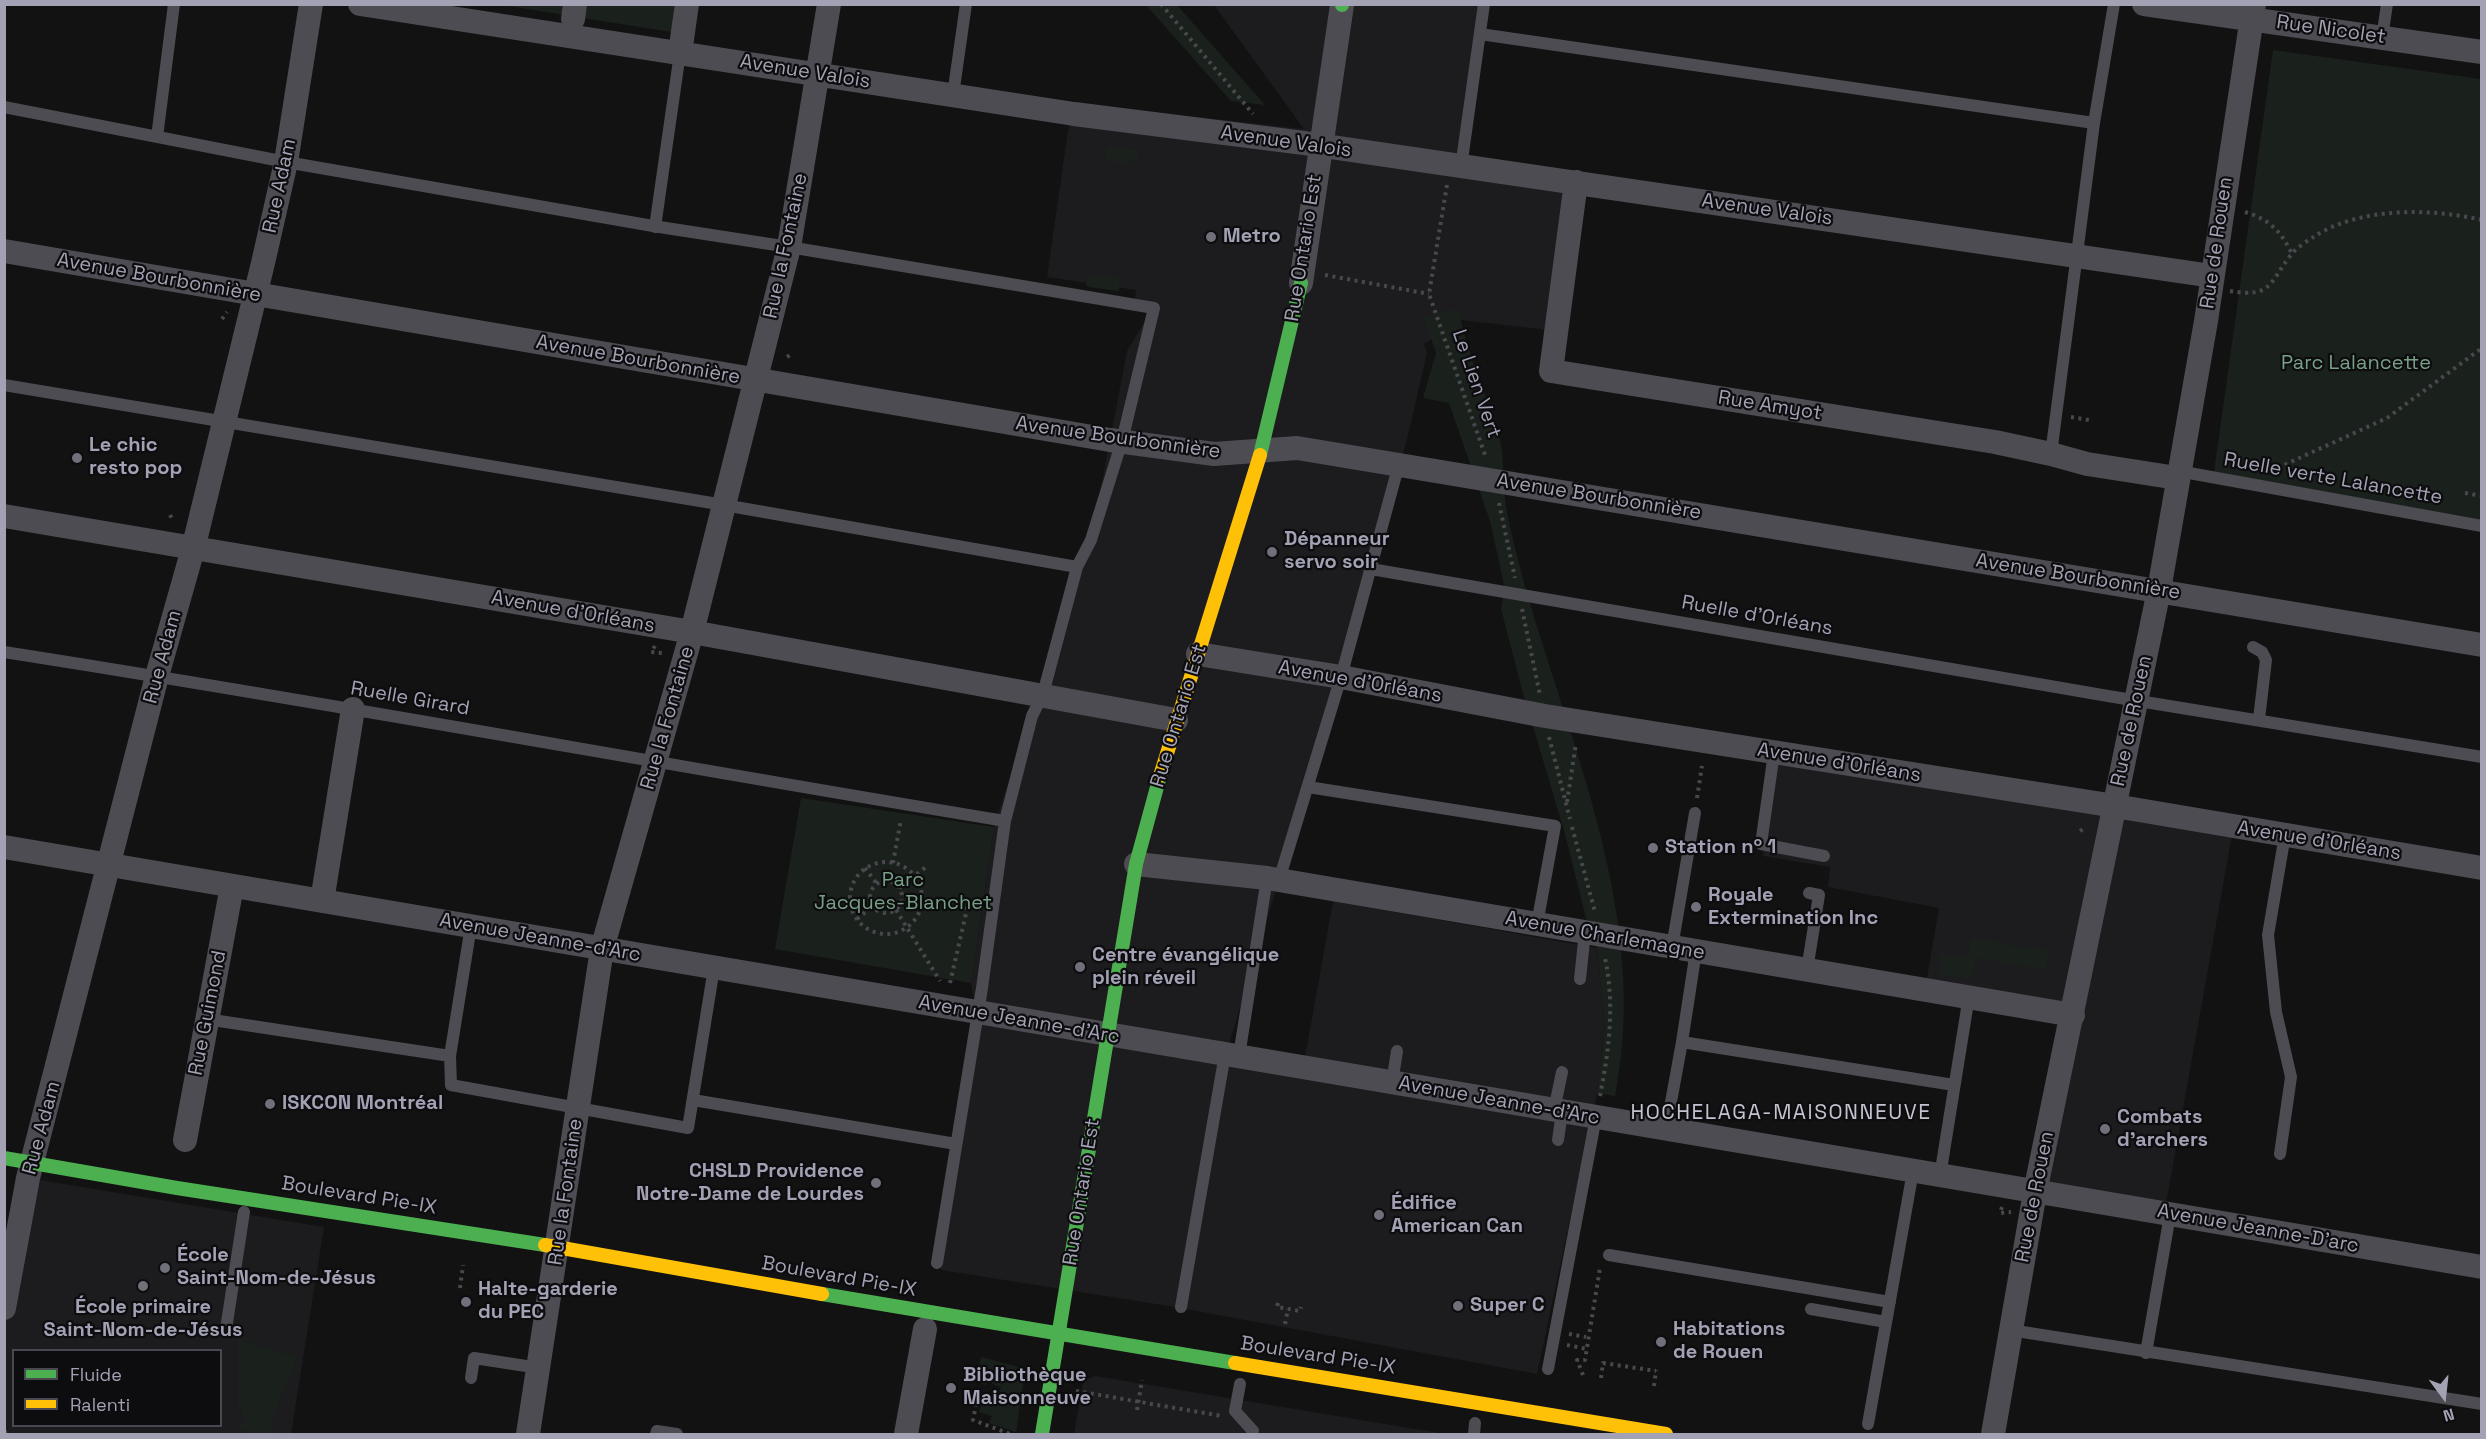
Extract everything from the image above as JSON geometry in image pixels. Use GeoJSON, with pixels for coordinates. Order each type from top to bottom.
{"type":"FeatureCollection","features":[{"type":"Feature","properties":{"kind":"main road","name":"Rue Ontario Est"},"geometry":{"type":"LineString","coordinates":[[1042,1434],[1050,1349],[1058,1333],[1136,864],[1176,720],[1253,483],[1298,307],[1301,283]]}},
{"type":"Feature","properties":{"kind":"main road","name":"Boulevard Pie-IX"},"geometry":{"type":"LineString","coordinates":[[4,1158],[31,1175],[177,1188],[557,1263],[1058,1333],[1666,1434]]}},
{"type":"Feature","properties":{"kind":"main road"},"geometry":{"type":"LineString","coordinates":[[173,1202],[249,1214]]}},
{"type":"Feature","properties":{"kind":"main road"},"geometry":{"type":"LineString","coordinates":[[1050,1349],[1072,1353]]}},
{"type":"Feature","properties":{"kind":"street","name":"Rue Adam"},"geometry":{"type":"LineString","coordinates":[[4,1308],[31,1175],[108,865],[193,549],[255,294],[286,162],[311,4]]}},
{"type":"Feature","properties":{"kind":"street","name":"Avenue Valois"},"geometry":{"type":"LineString","coordinates":[[360,4],[953,95],[1576,182],[2076,254],[2212,276]]}},
{"type":"Feature","properties":{"kind":"street"},"geometry":{"type":"LineString","coordinates":[[680,53],[687,4]]}},
{"type":"Feature","properties":{"kind":"street","name":"Rue la Fontaine"},"geometry":{"type":"LineString","coordinates":[[528,1434],[557,1263],[602,949],[692,632],[789,247],[829,4]]}},
{"type":"Feature","properties":{"kind":"street","name":"Rue Nicolet"},"geometry":{"type":"LineString","coordinates":[[2144,4],[2252,12],[2382,38],[2481,52]]}},
{"type":"Feature","properties":{"kind":"street","name":"Rue Ontario Est"},"geometry":{"type":"LineString","coordinates":[[1301,283],[1342,5]]}},
{"type":"Feature","properties":{"kind":"street","name":"Rue de Rouen"},"geometry":{"type":"LineString","coordinates":[[1993,1434],[2035,1192],[2159,590],[2212,276],[2252,12]]}},
{"type":"Feature","properties":{"kind":"street","name":"Rue Amyot"},"geometry":{"type":"LineString","coordinates":[[1576,182],[1551,371],[1983,440],[2087,464],[2178,474]]}},
{"type":"Feature","properties":{"kind":"street","name":"Avenue Bourbonnière"},"geometry":{"type":"LineString","coordinates":[[4,251],[756,381],[1122,441],[1214,454],[1292,447],[2481,645]]}},
{"type":"Feature","properties":{"kind":"street","name":"Avenue d'Orléans"},"geometry":{"type":"LineString","coordinates":[[4,516],[692,632],[1044,694],[1176,720]]}},
{"type":"Feature","properties":{"kind":"street","name":"Avenue d'Orléans"},"geometry":{"type":"LineString","coordinates":[[1198,654],[1341,677],[1545,716],[2115,806],[2481,868]]}},
{"type":"Feature","properties":{"kind":"street"},"geometry":{"type":"LineString","coordinates":[[322,901],[353,709]]}},
{"type":"Feature","properties":{"kind":"street","name":"Avenue Jeanne-d'Arc"},"geometry":{"type":"LineString","coordinates":[[4,847],[2035,1192]]}},
{"type":"Feature","properties":{"kind":"street","name":"Avenue Charlemagne"},"geometry":{"type":"LineString","coordinates":[[1136,864],[1273,879],[2073,1015]]}},
{"type":"Feature","properties":{"kind":"street","name":"Rue Guimond"},"geometry":{"type":"LineString","coordinates":[[185,1140],[232,886]]}},
{"type":"Feature","properties":{"kind":"street","name":"Avenue Jeanne-D'arc"},"geometry":{"type":"LineString","coordinates":[[2035,1192],[2481,1267]]}},
{"type":"Feature","properties":{"kind":"street"},"geometry":{"type":"LineString","coordinates":[[906,1434],[924,1329]]}},
{"type":"Feature","properties":{"kind":"lane"},"geometry":{"type":"LineString","coordinates":[[157,137],[174,4]]}},
{"type":"Feature","properties":{"kind":"lane"},"geometry":{"type":"LineString","coordinates":[[953,95],[966,4]]}},
{"type":"Feature","properties":{"kind":"lane"},"geometry":{"type":"LineString","coordinates":[[1461,167],[1484,4]]}},
{"type":"Feature","properties":{"kind":"lane"},"geometry":{"type":"LineString","coordinates":[[2051,454],[2094,123],[2114,4]]}},
{"type":"Feature","properties":{"kind":"lane"},"geometry":{"type":"LineString","coordinates":[[2382,38],[2387,4]]}},
{"type":"Feature","properties":{"kind":"lane"},"geometry":{"type":"LineString","coordinates":[[1479,34],[2094,123]]}},
{"type":"Feature","properties":{"kind":"lane"},"geometry":{"type":"LineString","coordinates":[[655,227],[680,53]]}},
{"type":"Feature","properties":{"kind":"lane"},"geometry":{"type":"LineString","coordinates":[[4,107],[286,162],[655,227],[1154,308],[1122,441],[1091,540],[1077,567],[1044,694],[1032,716],[1005,821],[937,1263]]}},
{"type":"Feature","properties":{"kind":"lane"},"geometry":{"type":"LineString","coordinates":[[4,385],[724,505],[1077,567]]}},
{"type":"Feature","properties":{"kind":"lane"},"geometry":{"type":"LineString","coordinates":[[1181,1307],[1232,1055],[1273,879],[1308,787],[1341,677],[1399,464]]}},
{"type":"Feature","properties":{"kind":"lane","name":"Ruelle verte Lalancette"},"geometry":{"type":"LineString","coordinates":[[2178,474],[2244,483],[2481,526]]}},
{"type":"Feature","properties":{"kind":"lane","name":"Ruelle d'Orléans"},"geometry":{"type":"LineString","coordinates":[[1371,569],[2481,757]]}},
{"type":"Feature","properties":{"kind":"lane"},"geometry":{"type":"LineString","coordinates":[[2253,647],[2262,651],[2266,660],[2259,719]]}},
{"type":"Feature","properties":{"kind":"lane","name":"Ruelle Girard"},"geometry":{"type":"LineString","coordinates":[[4,652],[353,709],[655,763],[1005,821]]}},
{"type":"Feature","properties":{"kind":"lane"},"geometry":{"type":"LineString","coordinates":[[1774,753],[1761,844],[1824,856]]}},
{"type":"Feature","properties":{"kind":"lane"},"geometry":{"type":"LineString","coordinates":[[1308,787],[1554,826],[1537,924]]}},
{"type":"Feature","properties":{"kind":"lane"},"geometry":{"type":"LineString","coordinates":[[1672,947],[1695,813]]}},
{"type":"Feature","properties":{"kind":"lane"},"geometry":{"type":"LineString","coordinates":[[2280,1154],[2291,1077],[2276,1012],[2268,935],[2285,835]]}},
{"type":"Feature","properties":{"kind":"lane"},"geometry":{"type":"LineString","coordinates":[[1807,970],[1819,895],[1809,894]]}},
{"type":"Feature","properties":{"kind":"lane"},"geometry":{"type":"LineString","coordinates":[[471,926],[450,1056],[451,1085],[688,1128],[714,968]]}},
{"type":"Feature","properties":{"kind":"lane"},"geometry":{"type":"LineString","coordinates":[[1580,978],[1585,932]]}},
{"type":"Feature","properties":{"kind":"lane"},"geometry":{"type":"LineString","coordinates":[[1666,1129],[1696,951]]}},
{"type":"Feature","properties":{"kind":"lane"},"geometry":{"type":"LineString","coordinates":[[1940,1176],[1969,996]]}},
{"type":"Feature","properties":{"kind":"lane"},"geometry":{"type":"LineString","coordinates":[[206,1019],[450,1056]]}},
{"type":"Feature","properties":{"kind":"lane"},"geometry":{"type":"LineString","coordinates":[[1682,1042],[1954,1085]]}},
{"type":"Feature","properties":{"kind":"lane"},"geometry":{"type":"LineString","coordinates":[[1392,1083],[1397,1051]]}},
{"type":"Feature","properties":{"kind":"lane"},"geometry":{"type":"LineString","coordinates":[[1558,1140],[1562,1072]]}},
{"type":"Feature","properties":{"kind":"lane"},"geometry":{"type":"LineString","coordinates":[[693,1100],[956,1144]]}},
{"type":"Feature","properties":{"kind":"lane"},"geometry":{"type":"LineString","coordinates":[[1548,1369],[1596,1118]]}},
{"type":"Feature","properties":{"kind":"lane"},"geometry":{"type":"LineString","coordinates":[[1868,1424],[1913,1171]]}},
{"type":"Feature","properties":{"kind":"lane"},"geometry":{"type":"LineString","coordinates":[[226,1329],[249,1214]]}},
{"type":"Feature","properties":{"kind":"lane"},"geometry":{"type":"LineString","coordinates":[[2146,1353],[2170,1215]]}},
{"type":"Feature","properties":{"kind":"lane"},"geometry":{"type":"LineString","coordinates":[[1609,1255],[1890,1302]]}},
{"type":"Feature","properties":{"kind":"lane"},"geometry":{"type":"LineString","coordinates":[[1811,1309],[1886,1322]]}},
{"type":"Feature","properties":{"kind":"lane"},"geometry":{"type":"LineString","coordinates":[[2010,1330],[2481,1404]]}},
{"type":"Feature","properties":{"kind":"lane"},"geometry":{"type":"LineString","coordinates":[[471,1378],[474,1358],[539,1368]]}},
{"type":"Feature","properties":{"kind":"lane"},"geometry":{"type":"LineString","coordinates":[[1240,1384],[1235,1411],[1252,1431]]}},
{"type":"Feature","properties":{"kind":"lane"},"geometry":{"type":"LineString","coordinates":[[656,1434],[657,1431],[677,1434]]}},
{"type":"Feature","properties":{"kind":"path"},"geometry":{"type":"LineString","coordinates":[[1161,4],[1253,115]]}},
{"type":"Feature","properties":{"kind":"path"},"geometry":{"type":"LineString","coordinates":[[1325,275],[1429,294],[1447,187]]}},
{"type":"Feature","properties":{"kind":"path"},"geometry":{"type":"LineString","coordinates":[[2244,212],[2260,217],[2276,228],[2292,254]]}},
{"type":"Feature","properties":{"kind":"path"},"geometry":{"type":"LineString","coordinates":[[2233,291],[2246,294],[2265,291],[2273,284],[2292,254],[2332,227],[2369,217],[2428,213],[2481,220]]}},
{"type":"Feature","properties":{"kind":"path","name":"Le Lien Vert"},"geometry":{"type":"LineString","coordinates":[[1429,294],[1488,464]]}},
{"type":"Feature","properties":{"kind":"path"},"geometry":{"type":"LineString","coordinates":[[222,319],[226,312]]}},
{"type":"Feature","properties":{"kind":"path"},"geometry":{"type":"LineString","coordinates":[[2244,483],[2387,418],[2481,348]]}},
{"type":"Feature","properties":{"kind":"path"},"geometry":{"type":"LineString","coordinates":[[2465,493],[2481,496]]}},
{"type":"Feature","properties":{"kind":"path"},"geometry":{"type":"LineString","coordinates":[[170,515],[174,521]]}},
{"type":"Feature","properties":{"kind":"path"},"geometry":{"type":"LineString","coordinates":[[1566,804],[1576,743]]}},
{"type":"Feature","properties":{"kind":"path"},"geometry":{"type":"LineString","coordinates":[[1695,813],[1702,766]]}},
{"type":"Feature","properties":{"kind":"path"},"geometry":{"type":"LineString","coordinates":[[893,863],[904,804]]}},
{"type":"Feature","properties":{"kind":"path"},"geometry":{"type":"LineString","coordinates":[[2080,831],[2086,827]]}},
{"type":"Feature","properties":{"kind":"path"},"geometry":{"type":"LineString","coordinates":[[875,863],[893,863],[907,868],[915,877],[920,885],[922,904],[914,921],[906,927],[896,932],[875,932],[857,919],[850,898],[857,876],[865,868],[875,863]]}},
{"type":"Feature","properties":{"kind":"path"},"geometry":{"type":"LineString","coordinates":[[899,888],[926,867]]}},
{"type":"Feature","properties":{"kind":"path"},"geometry":{"type":"LineString","coordinates":[[865,868],[877,884]]}},
{"type":"Feature","properties":{"kind":"path"},"geometry":{"type":"LineString","coordinates":[[889,881],[899,888],[902,902],[896,910],[886,913],[873,906],[870,896],[877,884],[889,881]]}},
{"type":"Feature","properties":{"kind":"path"},"geometry":{"type":"LineString","coordinates":[[950,983],[967,909],[968,895]]}},
{"type":"Feature","properties":{"kind":"path"},"geometry":{"type":"LineString","coordinates":[[857,919],[873,906]]}},
{"type":"Feature","properties":{"kind":"path"},"geometry":{"type":"LineString","coordinates":[[896,910],[940,981]]}},
{"type":"Feature","properties":{"kind":"path"},"geometry":{"type":"LineString","coordinates":[[1601,1094],[1611,1026],[1611,996],[1604,951]]}},
{"type":"Feature","properties":{"kind":"path"},"geometry":{"type":"LineString","coordinates":[[1583,1375],[1577,1360],[1585,1360],[1602,1254],[1609,1255]]}},
{"type":"Feature","properties":{"kind":"path"},"geometry":{"type":"LineString","coordinates":[[460,1288],[463,1265]]}},
{"type":"Feature","properties":{"kind":"path"},"geometry":{"type":"LineString","coordinates":[[1278,1303],[1277,1307],[1294,1308],[1300,1311],[1301,1307]]}},
{"type":"Feature","properties":{"kind":"path"},"geometry":{"type":"LineString","coordinates":[[1285,1307],[1285,1324]]}},
{"type":"Feature","properties":{"kind":"path"},"geometry":{"type":"LineString","coordinates":[[1601,1378],[1604,1363],[1656,1371],[1654,1386]]}},
{"type":"Feature","properties":{"kind":"path"},"geometry":{"type":"LineString","coordinates":[[1137,1410],[1142,1380]]}},
{"type":"Feature","properties":{"kind":"path"},"geometry":{"type":"LineString","coordinates":[[979,1389],[973,1420],[1010,1434]]}},
{"type":"Feature","properties":{"kind":"path"},"geometry":{"type":"LineString","coordinates":[[1076,1391],[1222,1416]]}},
{"type":"Feature","properties":{"kind":"shaded area"},"geometry":{"type":"Polygon","coordinates":[[[1214,5],[1482,5],[1461,167],[1575,176],[1549,330],[1461,320],[1424,344],[1427,353],[1408,435],[1348,652],[1226,1054],[1302,1074],[1333,901],[1597,948],[1605,1025],[1597,1093],[1537,1374],[1175,1307],[941,1270],[979,1030],[971,983],[994,827],[1028,720],[1032,692],[1043,694],[1091,540],[1127,351],[1153,308],[1134,304],[1136,290],[1047,277],[1072,103],[1304,129],[1214,5]]]}},
{"type":"Feature","properties":{"kind":"shaded area"},"geometry":{"type":"Polygon","coordinates":[[[1775,753],[2234,824],[2164,1215],[2037,1192],[2072,1015],[1925,989],[1939,908],[1828,887],[1830,867],[1763,856],[1775,753]]]}},
{"type":"Feature","properties":{"kind":"shaded area","name":"École Saint-Nom-de-Jésus"},"geometry":{"type":"Polygon","coordinates":[[[28,1178],[324,1227],[291,1434],[5,1434],[5,1308],[28,1178]]]}},
{"type":"Feature","properties":{"kind":"shaded area"},"geometry":{"type":"Polygon","coordinates":[[[1095,1376],[1446,1434],[1074,1434],[1084,1381],[1095,1376]]]}},
{"type":"Feature","properties":{"kind":"green space"},"geometry":{"type":"Polygon","coordinates":[[[502,5],[681,5],[677,33],[502,5]]]}},
{"type":"Feature","properties":{"kind":"green space"},"geometry":{"type":"Polygon","coordinates":[[[1146,5],[1177,5],[1265,105],[1231,101],[1146,5]]]}},
{"type":"Feature","properties":{"kind":"green space","name":"Parc Lalancette"},"geometry":{"type":"Polygon","coordinates":[[[2273,50],[2481,79],[2481,520],[2214,472],[2273,50]]]}},
{"type":"Feature","properties":{"kind":"green space"},"geometry":{"type":"Polygon","coordinates":[[[1109,146],[1136,150],[1137,160],[1131,159],[1130,164],[1106,160],[1106,149],[1109,146]]]}},
{"type":"Feature","properties":{"kind":"green space"},"geometry":{"type":"Polygon","coordinates":[[[1090,275],[1118,278],[1119,291],[1088,287],[1086,284],[1090,275]]]}},
{"type":"Feature","properties":{"kind":"green space"},"geometry":{"type":"Polygon","coordinates":[[[1446,310],[1459,311],[1467,344],[1495,425],[1501,447],[1503,485],[1509,524],[1523,579],[1582,769],[1600,834],[1614,898],[1622,964],[1623,1030],[1615,1096],[1597,1093],[1605,1025],[1597,948],[1588,926],[1565,834],[1523,693],[1501,609],[1505,589],[1490,521],[1449,403],[1423,398],[1436,353],[1424,318],[1446,310]]]}},
{"type":"Feature","properties":{"kind":"green space","name":"Parc Jacques-Blanchet"},"geometry":{"type":"Polygon","coordinates":[[[801,798],[994,827],[971,983],[775,949],[801,798]]]}},
{"type":"Feature","properties":{"kind":"green space"},"geometry":{"type":"Polygon","coordinates":[[[1971,938],[2049,951],[2046,970],[1976,958],[1971,979],[1938,974],[1941,954],[1967,958],[1971,938]]]}},
{"type":"Feature","properties":{"kind":"green space"},"geometry":{"type":"Polygon","coordinates":[[[238,1339],[297,1357],[271,1421],[272,1430],[278,1434],[247,1434],[246,1431],[234,1427],[246,1422],[238,1403],[238,1339]]]}},
{"type":"Feature","properties":{"kind":"green space"},"geometry":{"type":"Polygon","coordinates":[[[981,1357],[1018,1367],[1015,1376],[1024,1378],[1016,1432],[989,1423],[992,1416],[979,1412],[984,1394],[998,1398],[1001,1387],[988,1382],[986,1385],[976,1382],[981,1357]]]}},
{"type":"Feature","properties":{"kind":"traffic: fast"},"geometry":{"type":"LineString","coordinates":[[1260,455],[1301,283]]}},
{"type":"Feature","properties":{"kind":"traffic: fast"},"geometry":{"type":"LineString","coordinates":[[1042,1434],[1136,864],[1160,776]]}},
{"type":"Feature","properties":{"kind":"traffic: fast"},"geometry":{"type":"LineString","coordinates":[[4,1158],[177,1188],[545,1245]]}},
{"type":"Feature","properties":{"kind":"traffic: fast"},"geometry":{"type":"LineString","coordinates":[[822,1294],[1235,1363]]}},
{"type":"Feature","properties":{"kind":"traffic: slow"},"geometry":{"type":"LineString","coordinates":[[1160,776],[1260,455]]}},
{"type":"Feature","properties":{"kind":"traffic: slow"},"geometry":{"type":"LineString","coordinates":[[545,1245],[822,1294]]}},
{"type":"Feature","properties":{"kind":"traffic: slow"},"geometry":{"type":"LineString","coordinates":[[1235,1363],[1666,1434]]}},
{"type":"Feature","properties":{"kind":"place","name":"Metro"},"geometry":{"type":"Point","coordinates":[1211,237]}},
{"type":"Feature","properties":{"kind":"place","name":"Le chic resto pop"},"geometry":{"type":"Point","coordinates":[77,458]}},
{"type":"Feature","properties":{"kind":"place","name":"Dépanneur servo soir"},"geometry":{"type":"Point","coordinates":[1272,552]}},
{"type":"Feature","properties":{"kind":"place","name":"Station nº 1"},"geometry":{"type":"Point","coordinates":[1653,848]}},
{"type":"Feature","properties":{"kind":"place","name":"Royale Extermination Inc"},"geometry":{"type":"Point","coordinates":[1696,907]}},
{"type":"Feature","properties":{"kind":"place","name":"Centre évangélique plein réveil"},"geometry":{"type":"Point","coordinates":[1080,967]}},
{"type":"Feature","properties":{"kind":"place","name":"ISKCON Montréal"},"geometry":{"type":"Point","coordinates":[270,1104]}},
{"type":"Feature","properties":{"kind":"place","name":"Combats d'archers"},"geometry":{"type":"Point","coordinates":[2105,1129]}},
{"type":"Feature","properties":{"kind":"place","name":"CHSLD Providence Notre-Dame de Lourdes"},"geometry":{"type":"Point","coordinates":[876,1183]}},
{"type":"Feature","properties":{"kind":"place","name":"Édifice American Can"},"geometry":{"type":"Point","coordinates":[1379,1215]}},
{"type":"Feature","properties":{"kind":"place","name":"École Saint-Nom-de-Jésus"},"geometry":{"type":"Point","coordinates":[165,1268]}},
{"type":"Feature","properties":{"kind":"place","name":"École primaire Saint-Nom-de-Jésus"},"geometry":{"type":"Point","coordinates":[143,1286]}},
{"type":"Feature","properties":{"kind":"place","name":"Halte-garderie du PEC"},"geometry":{"type":"Point","coordinates":[466,1302]}},
{"type":"Feature","properties":{"kind":"place","name":"Super C"},"geometry":{"type":"Point","coordinates":[1458,1306]}},
{"type":"Feature","properties":{"kind":"place","name":"Habitations de Rouen"},"geometry":{"type":"Point","coordinates":[1661,1342]}},
{"type":"Feature","properties":{"kind":"place","name":"Bibliothèque Maisonneuve"},"geometry":{"type":"Point","coordinates":[951,1388]}},
{"type":"Feature","properties":{"kind":"district","name":"HOCHELAGA-MAISONNEUVE"},"geometry":{"type":"Point","coordinates":[1781,1113]}}]}
